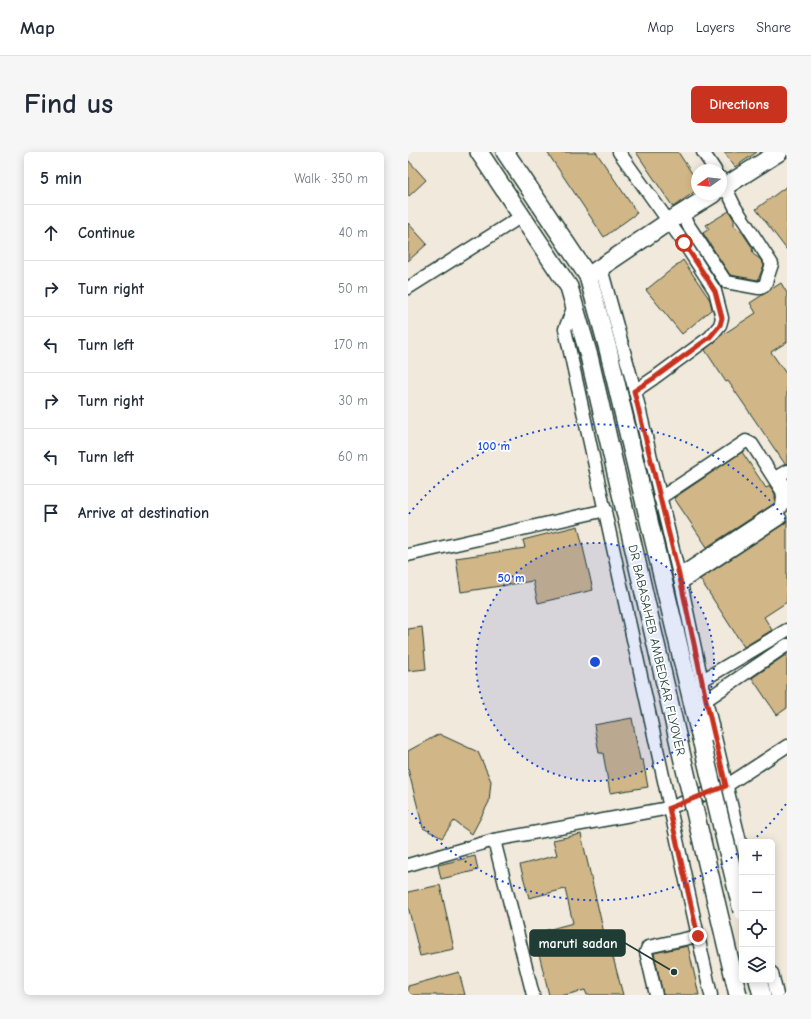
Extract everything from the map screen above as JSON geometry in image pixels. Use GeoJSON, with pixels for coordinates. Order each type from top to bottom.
{"type":"FeatureCollection","features":[{"type":"Feature","properties":{"kind":"main road","name":"DR BABASAHEB AMBEDKAR FLYOVER"},"geometry":{"type":"LineString","coordinates":[[479,152],[568,287],[574,306],[589,356],[738,995]]}},
{"type":"Feature","properties":{"kind":"main road","name":"DR BABASAHEB AMBEDKAR FLYOVER"},"geometry":{"type":"LineString","coordinates":[[505,152],[595,272],[608,349],[739,898]]}},
{"type":"Feature","properties":{"kind":"main road"},"geometry":{"type":"LineString","coordinates":[[727,183],[778,152]]}},
{"type":"Feature","properties":{"kind":"main road"},"geometry":{"type":"LineString","coordinates":[[595,272],[701,200]]}},
{"type":"Feature","properties":{"kind":"main road"},"geometry":{"type":"LineString","coordinates":[[759,983],[762,995]]}},
{"type":"Feature","properties":{"kind":"street"},"geometry":{"type":"LineString","coordinates":[[619,152],[675,218],[697,240],[726,282],[759,288],[765,285],[772,264],[727,196]]}},
{"type":"Feature","properties":{"kind":"street"},"geometry":{"type":"LineString","coordinates":[[703,152],[712,164]]}},
{"type":"Feature","properties":{"kind":"street"},"geometry":{"type":"LineString","coordinates":[[408,288],[522,216]]}},
{"type":"Feature","properties":{"kind":"street"},"geometry":{"type":"LineString","coordinates":[[634,391],[710,337],[720,325],[722,318],[715,291],[675,218]]}},
{"type":"Feature","properties":{"kind":"street"},"geometry":{"type":"LineString","coordinates":[[595,272],[634,391],[680,579],[701,681],[739,839]]}},
{"type":"Feature","properties":{"kind":"street"},"geometry":{"type":"LineString","coordinates":[[574,306],[565,329],[606,510],[669,808],[711,995]]}},
{"type":"Feature","properties":{"kind":"street"},"geometry":{"type":"LineString","coordinates":[[660,498],[746,441],[752,444],[782,491],[782,507],[680,579]]}},
{"type":"Feature","properties":{"kind":"street"},"geometry":{"type":"LineString","coordinates":[[787,471],[780,475],[780,478],[787,488]]}},
{"type":"Feature","properties":{"kind":"street"},"geometry":{"type":"LineString","coordinates":[[408,555],[606,510]]}},
{"type":"Feature","properties":{"kind":"street"},"geometry":{"type":"LineString","coordinates":[[680,579],[780,518]]}},
{"type":"Feature","properties":{"kind":"street"},"geometry":{"type":"LineString","coordinates":[[701,681],[787,630]]}},
{"type":"Feature","properties":{"kind":"street"},"geometry":{"type":"LineString","coordinates":[[706,700],[787,645]]}},
{"type":"Feature","properties":{"kind":"street"},"geometry":{"type":"LineString","coordinates":[[408,865],[494,840],[669,808],[726,786],[787,746]]}},
{"type":"Feature","properties":{"kind":"street"},"geometry":{"type":"LineString","coordinates":[[494,840],[533,995]]}},
{"type":"Feature","properties":{"kind":"street"},"geometry":{"type":"LineString","coordinates":[[656,995],[646,952],[648,946],[698,936]]}},
{"type":"Feature","properties":{"kind":"street"},"geometry":{"type":"LineString","coordinates":[[774,983],[777,995]]}},
{"type":"Feature","properties":{"kind":"building"},"geometry":{"type":"Polygon","coordinates":[[[547,152],[596,152],[637,213],[604,237],[547,152]]]}},
{"type":"Feature","properties":{"kind":"building"},"geometry":{"type":"Polygon","coordinates":[[[636,152],[678,152],[691,172],[691,194],[673,207],[636,152]]]}},
{"type":"Feature","properties":{"kind":"building"},"geometry":{"type":"Polygon","coordinates":[[[724,152],[757,152],[735,167],[724,152]]]}},
{"type":"Feature","properties":{"kind":"building"},"geometry":{"type":"Polygon","coordinates":[[[408,160],[426,180],[408,197],[408,160]]]}},
{"type":"Feature","properties":{"kind":"building"},"geometry":{"type":"Polygon","coordinates":[[[787,186],[787,250],[756,209],[787,186]]]}},
{"type":"Feature","properties":{"kind":"building"},"geometry":{"type":"Polygon","coordinates":[[[729,211],[734,220],[734,226],[742,232],[752,247],[753,254],[760,259],[764,265],[758,280],[730,275],[703,233],[709,229],[706,225],[729,211]]]}},
{"type":"Feature","properties":{"kind":"building"},"geometry":{"type":"Polygon","coordinates":[[[408,223],[427,244],[408,261],[408,223]]]}},
{"type":"Feature","properties":{"kind":"building"},"geometry":{"type":"Polygon","coordinates":[[[683,260],[710,300],[712,309],[682,334],[646,290],[683,260]]]}},
{"type":"Feature","properties":{"kind":"building"},"geometry":{"type":"Polygon","coordinates":[[[781,283],[787,293],[787,342],[771,352],[787,375],[787,464],[785,464],[728,381],[726,382],[705,350],[719,337],[756,313],[750,303],[781,283]]]}},
{"type":"Feature","properties":{"kind":"building"},"geometry":{"type":"Polygon","coordinates":[[[742,452],[766,488],[770,486],[775,494],[775,503],[707,547],[674,498],[742,452]]]}},
{"type":"Feature","properties":{"kind":"building"},"geometry":{"type":"Polygon","coordinates":[[[787,520],[787,602],[764,617],[772,630],[744,647],[700,579],[784,524],[787,520]]]}},
{"type":"Feature","properties":{"kind":"building"},"geometry":{"type":"Polygon","coordinates":[[[578,526],[593,590],[538,603],[533,581],[461,592],[456,558],[525,548],[523,540],[578,526]]]}},
{"type":"Feature","properties":{"kind":"building"},"geometry":{"type":"Polygon","coordinates":[[[422,627],[426,669],[408,671],[408,629],[422,627]]]}},
{"type":"Feature","properties":{"kind":"building"},"geometry":{"type":"Polygon","coordinates":[[[787,654],[787,708],[777,715],[752,678],[787,654]]]}},
{"type":"Feature","properties":{"kind":"building"},"geometry":{"type":"Polygon","coordinates":[[[632,718],[640,760],[643,760],[648,787],[610,793],[603,753],[599,753],[594,725],[632,718]]]}},
{"type":"Feature","properties":{"kind":"building"},"geometry":{"type":"Polygon","coordinates":[[[439,734],[478,752],[491,781],[489,802],[472,834],[454,821],[442,838],[423,828],[408,769],[408,751],[439,734]]]}},
{"type":"Feature","properties":{"kind":"building"},"geometry":{"type":"Polygon","coordinates":[[[581,834],[607,946],[610,946],[623,995],[587,995],[585,990],[565,995],[549,995],[538,950],[540,949],[536,933],[573,923],[565,889],[529,898],[520,865],[557,855],[553,840],[581,834]]]}},
{"type":"Feature","properties":{"kind":"building"},"geometry":{"type":"Polygon","coordinates":[[[475,856],[478,870],[441,879],[438,865],[475,856]]]}},
{"type":"Feature","properties":{"kind":"building"},"geometry":{"type":"Polygon","coordinates":[[[440,885],[454,949],[420,956],[408,906],[408,892],[440,885]]]}},
{"type":"Feature","properties":{"kind":"building"},"geometry":{"type":"Polygon","coordinates":[[[688,946],[699,995],[663,995],[654,953],[688,946]]]}},
{"type":"Feature","properties":{"kind":"building"},"geometry":{"type":"Polygon","coordinates":[[[459,972],[465,995],[408,995],[408,986],[459,972]]]}},
{"type":"Feature","properties":{"kind":"place","name":"maruti sadan"},"geometry":{"type":"Point","coordinates":[674,972]}},
{"type":"Feature","properties":{"kind":"route"},"geometry":{"type":"LineString","coordinates":[[684,243],[715,291],[722,318],[720,325],[710,337],[634,391],[681,583],[726,786],[669,808],[698,936]]}}]}
